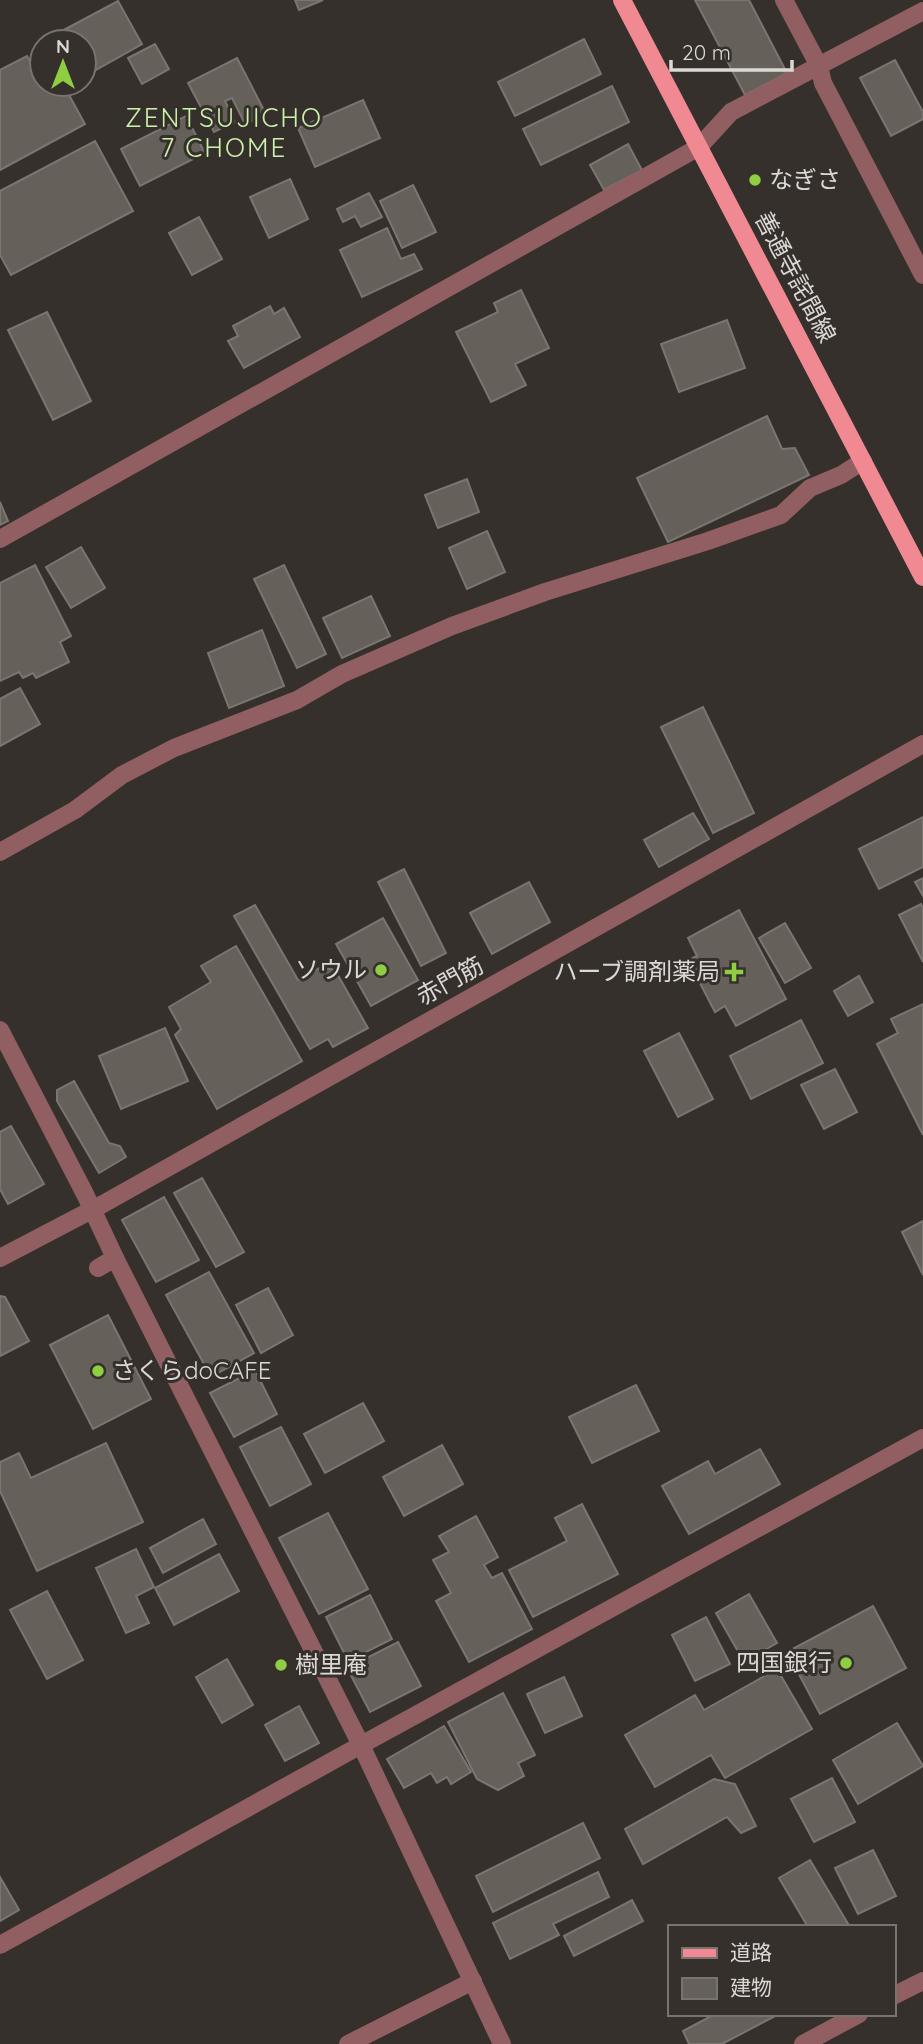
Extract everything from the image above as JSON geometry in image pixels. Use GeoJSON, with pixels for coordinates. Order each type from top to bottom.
{"type":"FeatureCollection","features":[{"type":"Feature","properties":{"kind":"main road","name":"善通寺詫間線"},"geometry":{"type":"LineString","coordinates":[[622,0],[923,577]]}},
{"type":"Feature","properties":{"kind":"street"},"geometry":{"type":"LineString","coordinates":[[784,0],[818,66],[823,83],[923,275]]}},
{"type":"Feature","properties":{"kind":"street"},"geometry":{"type":"LineString","coordinates":[[0,539],[699,147],[731,113],[923,11]]}},
{"type":"Feature","properties":{"kind":"street"},"geometry":{"type":"LineString","coordinates":[[0,852],[75,810],[122,775],[174,748],[297,700],[342,674],[452,626],[545,592],[781,515],[810,488],[841,475],[863,461]]}},
{"type":"Feature","properties":{"kind":"street","name":"赤門筋"},"geometry":{"type":"LineString","coordinates":[[0,1258],[92,1210],[923,744]]}},
{"type":"Feature","properties":{"kind":"street"},"geometry":{"type":"LineString","coordinates":[[0,1030],[361,1745],[502,2044]]}},
{"type":"Feature","properties":{"kind":"street"},"geometry":{"type":"LineString","coordinates":[[98,1268],[115,1258]]}},
{"type":"Feature","properties":{"kind":"street"},"geometry":{"type":"LineString","coordinates":[[0,1945],[923,1438]]}},
{"type":"Feature","properties":{"kind":"street"},"geometry":{"type":"LineString","coordinates":[[348,2044],[473,1981]]}},
{"type":"Feature","properties":{"kind":"street"},"geometry":{"type":"LineString","coordinates":[[895,1995],[923,1981]]}},
{"type":"Feature","properties":{"kind":"street"},"geometry":{"type":"LineString","coordinates":[[803,2044],[855,2016]]}},
{"type":"Feature","properties":{"kind":"building"},"geometry":{"type":"Polygon","coordinates":[[[295,0],[323,0],[299,10],[295,0]]]}},
{"type":"Feature","properties":{"kind":"building"},"geometry":{"type":"Polygon","coordinates":[[[695,0],[749,0],[787,73],[745,95],[695,0]]]}},
{"type":"Feature","properties":{"kind":"building"},"geometry":{"type":"Polygon","coordinates":[[[118,1],[142,44],[98,69],[98,28],[67,28],[118,1]]]}},
{"type":"Feature","properties":{"kind":"building"},"geometry":{"type":"Polygon","coordinates":[[[584,39],[601,74],[515,116],[498,82],[584,39]]]}},
{"type":"Feature","properties":{"kind":"building"},"geometry":{"type":"Polygon","coordinates":[[[155,44],[169,69],[142,84],[128,58],[155,44]]]}},
{"type":"Feature","properties":{"kind":"building"},"geometry":{"type":"Polygon","coordinates":[[[27,56],[28,98],[71,98],[85,124],[0,170],[0,70],[27,56]]]}},
{"type":"Feature","properties":{"kind":"building"},"geometry":{"type":"Polygon","coordinates":[[[237,58],[266,114],[245,124],[232,98],[225,101],[235,122],[214,132],[188,83],[237,58]]]}},
{"type":"Feature","properties":{"kind":"building"},"geometry":{"type":"Polygon","coordinates":[[[895,60],[923,112],[923,119],[891,136],[860,78],[895,60]]]}},
{"type":"Feature","properties":{"kind":"building"},"geometry":{"type":"Polygon","coordinates":[[[612,86],[629,122],[541,165],[523,129],[612,86]]]}},
{"type":"Feature","properties":{"kind":"building"},"geometry":{"type":"Polygon","coordinates":[[[363,100],[380,138],[315,167],[298,128],[363,100]]]}},
{"type":"Feature","properties":{"kind":"building"},"geometry":{"type":"Polygon","coordinates":[[[186,116],[205,153],[140,186],[121,149],[186,116]]]}},
{"type":"Feature","properties":{"kind":"building"},"geometry":{"type":"Polygon","coordinates":[[[95,141],[133,211],[11,275],[0,255],[0,191],[95,141]]]}},
{"type":"Feature","properties":{"kind":"building"},"geometry":{"type":"Polygon","coordinates":[[[628,144],[642,170],[604,190],[590,165],[628,144]]]}},
{"type":"Feature","properties":{"kind":"building"},"geometry":{"type":"Polygon","coordinates":[[[290,179],[308,219],[269,238],[250,197],[290,179]]]}},
{"type":"Feature","properties":{"kind":"building"},"geometry":{"type":"Polygon","coordinates":[[[413,185],[436,232],[402,248],[380,201],[413,185]]]}},
{"type":"Feature","properties":{"kind":"building"},"geometry":{"type":"Polygon","coordinates":[[[369,193],[382,217],[361,227],[355,216],[343,222],[337,209],[369,193]]]}},
{"type":"Feature","properties":{"kind":"building"},"geometry":{"type":"Polygon","coordinates":[[[199,217],[222,259],[192,275],[169,233],[199,217]]]}},
{"type":"Feature","properties":{"kind":"building"},"geometry":{"type":"Polygon","coordinates":[[[387,228],[401,259],[414,254],[422,269],[362,297],[340,250],[387,228]]]}},
{"type":"Feature","properties":{"kind":"building"},"geometry":{"type":"Polygon","coordinates":[[[521,290],[549,348],[515,364],[526,385],[491,402],[456,332],[498,312],[494,303],[521,290]]]}},
{"type":"Feature","properties":{"kind":"building"},"geometry":{"type":"Polygon","coordinates":[[[270,306],[274,314],[284,308],[300,337],[244,368],[228,341],[238,336],[233,326],[270,306]]]}},
{"type":"Feature","properties":{"kind":"building"},"geometry":{"type":"Polygon","coordinates":[[[47,312],[91,401],[53,420],[8,330],[47,312]]]}},
{"type":"Feature","properties":{"kind":"building"},"geometry":{"type":"Polygon","coordinates":[[[727,320],[745,368],[679,392],[661,344],[727,320]]]}},
{"type":"Feature","properties":{"kind":"building"},"geometry":{"type":"Polygon","coordinates":[[[767,416],[782,449],[795,448],[809,475],[668,542],[637,478],[767,416]]]}},
{"type":"Feature","properties":{"kind":"building"},"geometry":{"type":"Polygon","coordinates":[[[467,479],[479,512],[438,528],[425,495],[467,479]]]}},
{"type":"Feature","properties":{"kind":"building"},"geometry":{"type":"Polygon","coordinates":[[[0,502],[8,521],[0,525],[0,502]]]}},
{"type":"Feature","properties":{"kind":"building"},"geometry":{"type":"Polygon","coordinates":[[[487,531],[505,572],[467,589],[449,548],[487,531]]]}},
{"type":"Feature","properties":{"kind":"building"},"geometry":{"type":"Polygon","coordinates":[[[81,547],[105,588],[71,608],[46,567],[81,547]]]}},
{"type":"Feature","properties":{"kind":"building"},"geometry":{"type":"Polygon","coordinates":[[[35,565],[71,636],[60,642],[69,662],[36,678],[33,673],[23,678],[19,672],[0,681],[0,583],[35,565]]]}},
{"type":"Feature","properties":{"kind":"building"},"geometry":{"type":"Polygon","coordinates":[[[284,565],[326,654],[297,668],[254,579],[284,565]]]}},
{"type":"Feature","properties":{"kind":"building"},"geometry":{"type":"Polygon","coordinates":[[[371,596],[390,636],[342,658],[323,618],[371,596]]]}},
{"type":"Feature","properties":{"kind":"building"},"geometry":{"type":"Polygon","coordinates":[[[262,630],[284,686],[229,708],[208,653],[262,630]]]}},
{"type":"Feature","properties":{"kind":"building"},"geometry":{"type":"Polygon","coordinates":[[[20,688],[40,724],[0,746],[0,699],[20,688]]]}},
{"type":"Feature","properties":{"kind":"building"},"geometry":{"type":"Polygon","coordinates":[[[703,707],[754,813],[713,833],[661,727],[703,707]]]}},
{"type":"Feature","properties":{"kind":"building"},"geometry":{"type":"Polygon","coordinates":[[[693,813],[709,839],[659,867],[644,840],[693,813]]]}},
{"type":"Feature","properties":{"kind":"building"},"geometry":{"type":"Polygon","coordinates":[[[923,817],[923,867],[879,889],[859,849],[923,817]]]}},
{"type":"Feature","properties":{"kind":"building"},"geometry":{"type":"Polygon","coordinates":[[[404,869],[446,953],[421,966],[378,882],[404,869]]]}},
{"type":"Feature","properties":{"kind":"building"},"geometry":{"type":"Polygon","coordinates":[[[923,878],[923,896],[915,882],[923,878]]]}},
{"type":"Feature","properties":{"kind":"building"},"geometry":{"type":"Polygon","coordinates":[[[529,882],[550,922],[492,954],[470,913],[529,882]]]}},
{"type":"Feature","properties":{"kind":"building"},"geometry":{"type":"Polygon","coordinates":[[[921,904],[923,908],[923,962],[899,915],[921,904]]]}},
{"type":"Feature","properties":{"kind":"building"},"geometry":{"type":"Polygon","coordinates":[[[255,905],[298,980],[321,967],[335,970],[368,1028],[333,1047],[328,1039],[310,1049],[234,916],[255,905]]]}},
{"type":"Feature","properties":{"kind":"building"},"geometry":{"type":"Polygon","coordinates":[[[739,910],[786,999],[736,1026],[725,1006],[715,1012],[688,960],[697,956],[688,938],[739,910]]]}},
{"type":"Feature","properties":{"kind":"building"},"geometry":{"type":"Polygon","coordinates":[[[383,918],[418,980],[371,1006],[336,944],[383,918]]]}},
{"type":"Feature","properties":{"kind":"building"},"geometry":{"type":"Polygon","coordinates":[[[785,923],[811,968],[785,983],[759,938],[785,923]]]}},
{"type":"Feature","properties":{"kind":"building"},"geometry":{"type":"Polygon","coordinates":[[[236,946],[302,1061],[217,1109],[175,1035],[181,1029],[169,1007],[211,982],[201,966],[236,946]]]}},
{"type":"Feature","properties":{"kind":"building"},"geometry":{"type":"Polygon","coordinates":[[[859,976],[873,1002],[848,1016],[834,991],[859,976]]]}},
{"type":"Feature","properties":{"kind":"building"},"geometry":{"type":"Polygon","coordinates":[[[923,1004],[923,1135],[877,1044],[898,1033],[891,1019],[923,1004]]]}},
{"type":"Feature","properties":{"kind":"building"},"geometry":{"type":"Polygon","coordinates":[[[801,1020],[823,1063],[751,1099],[730,1056],[801,1020]]]}},
{"type":"Feature","properties":{"kind":"building"},"geometry":{"type":"Polygon","coordinates":[[[165,1028],[188,1081],[121,1109],[99,1056],[165,1028]]]}},
{"type":"Feature","properties":{"kind":"building"},"geometry":{"type":"Polygon","coordinates":[[[679,1033],[713,1099],[678,1117],[644,1051],[679,1033]]]}},
{"type":"Feature","properties":{"kind":"building"},"geometry":{"type":"Polygon","coordinates":[[[835,1069],[857,1112],[824,1129],[801,1085],[835,1069]]]}},
{"type":"Feature","properties":{"kind":"building"},"geometry":{"type":"Polygon","coordinates":[[[74,1081],[109,1143],[120,1146],[126,1157],[99,1173],[57,1101],[57,1090],[74,1081]]]}},
{"type":"Feature","properties":{"kind":"building"},"geometry":{"type":"Polygon","coordinates":[[[11,1126],[44,1184],[8,1204],[0,1189],[0,1132],[11,1126]]]}},
{"type":"Feature","properties":{"kind":"building"},"geometry":{"type":"Polygon","coordinates":[[[202,1178],[244,1252],[216,1267],[174,1193],[202,1178]]]}},
{"type":"Feature","properties":{"kind":"building"},"geometry":{"type":"Polygon","coordinates":[[[164,1197],[199,1260],[156,1282],[122,1220],[164,1197]]]}},
{"type":"Feature","properties":{"kind":"building"},"geometry":{"type":"Polygon","coordinates":[[[923,1221],[923,1275],[902,1232],[923,1221]]]}},
{"type":"Feature","properties":{"kind":"building"},"geometry":{"type":"Polygon","coordinates":[[[209,1272],[254,1353],[211,1377],[166,1295],[209,1272]]]}},
{"type":"Feature","properties":{"kind":"building"},"geometry":{"type":"Polygon","coordinates":[[[268,1288],[293,1335],[261,1353],[236,1305],[268,1288]]]}},
{"type":"Feature","properties":{"kind":"building"},"geometry":{"type":"Polygon","coordinates":[[[0,1296],[5,1297],[29,1341],[0,1356],[0,1296]]]}},
{"type":"Feature","properties":{"kind":"building"},"geometry":{"type":"Polygon","coordinates":[[[108,1315],[151,1399],[93,1429],[50,1345],[108,1315]]]}},
{"type":"Feature","properties":{"kind":"building"},"geometry":{"type":"Polygon","coordinates":[[[255,1370],[277,1414],[234,1437],[210,1393],[255,1370]]]}},
{"type":"Feature","properties":{"kind":"building"},"geometry":{"type":"Polygon","coordinates":[[[636,1385],[659,1431],[592,1463],[569,1417],[636,1385]]]}},
{"type":"Feature","properties":{"kind":"building"},"geometry":{"type":"Polygon","coordinates":[[[363,1403],[384,1441],[325,1473],[304,1434],[363,1403]]]}},
{"type":"Feature","properties":{"kind":"building"},"geometry":{"type":"Polygon","coordinates":[[[281,1427],[311,1484],[270,1506],[240,1447],[281,1427]]]}},
{"type":"Feature","properties":{"kind":"building"},"geometry":{"type":"Polygon","coordinates":[[[106,1443],[143,1522],[37,1571],[0,1491],[0,1462],[19,1453],[31,1478],[106,1443]]]}},
{"type":"Feature","properties":{"kind":"building"},"geometry":{"type":"Polygon","coordinates":[[[442,1445],[463,1484],[404,1516],[383,1477],[442,1445]]]}},
{"type":"Feature","properties":{"kind":"building"},"geometry":{"type":"Polygon","coordinates":[[[760,1449],[780,1484],[689,1534],[662,1486],[708,1461],[715,1474],[760,1449]]]}},
{"type":"Feature","properties":{"kind":"building"},"geometry":{"type":"Polygon","coordinates":[[[582,1504],[618,1574],[533,1617],[509,1570],[567,1541],[555,1518],[582,1504]]]}},
{"type":"Feature","properties":{"kind":"building"},"geometry":{"type":"Polygon","coordinates":[[[328,1513],[368,1589],[319,1614],[279,1538],[328,1513]]]}},
{"type":"Feature","properties":{"kind":"building"},"geometry":{"type":"Polygon","coordinates":[[[476,1516],[498,1557],[484,1565],[492,1578],[502,1573],[532,1629],[469,1662],[436,1601],[451,1593],[433,1560],[449,1552],[439,1536],[476,1516]]]}},
{"type":"Feature","properties":{"kind":"building"},"geometry":{"type":"Polygon","coordinates":[[[203,1519],[216,1544],[163,1573],[150,1548],[203,1519]]]}},
{"type":"Feature","properties":{"kind":"building"},"geometry":{"type":"Polygon","coordinates":[[[136,1549],[154,1587],[136,1596],[149,1623],[126,1633],[96,1568],[136,1549]]]}},
{"type":"Feature","properties":{"kind":"building"},"geometry":{"type":"Polygon","coordinates":[[[219,1554],[239,1591],[174,1625],[155,1588],[219,1554]]]}},
{"type":"Feature","properties":{"kind":"building"},"geometry":{"type":"Polygon","coordinates":[[[47,1591],[83,1660],[47,1679],[10,1610],[47,1591]]]}},
{"type":"Feature","properties":{"kind":"building"},"geometry":{"type":"Polygon","coordinates":[[[749,1594],[777,1643],[744,1662],[716,1613],[749,1594]]]}},
{"type":"Feature","properties":{"kind":"building"},"geometry":{"type":"Polygon","coordinates":[[[370,1595],[392,1639],[348,1661],[326,1617],[370,1595]]]}},
{"type":"Feature","properties":{"kind":"building"},"geometry":{"type":"Polygon","coordinates":[[[873,1606],[906,1668],[820,1714],[787,1652],[873,1606]]]}},
{"type":"Feature","properties":{"kind":"building"},"geometry":{"type":"Polygon","coordinates":[[[706,1617],[730,1664],[695,1681],[672,1635],[706,1617]]]}},
{"type":"Feature","properties":{"kind":"building"},"geometry":{"type":"Polygon","coordinates":[[[398,1642],[421,1686],[370,1712],[347,1668],[398,1642]]]}},
{"type":"Feature","properties":{"kind":"building"},"geometry":{"type":"Polygon","coordinates":[[[227,1659],[253,1705],[222,1723],[196,1677],[227,1659]]]}},
{"type":"Feature","properties":{"kind":"building"},"geometry":{"type":"Polygon","coordinates":[[[777,1669],[812,1729],[725,1778],[711,1755],[655,1787],[625,1735],[695,1695],[704,1710],[777,1669]]]}},
{"type":"Feature","properties":{"kind":"building"},"geometry":{"type":"Polygon","coordinates":[[[564,1677],[582,1716],[545,1733],[527,1694],[564,1677]]]}},
{"type":"Feature","properties":{"kind":"building"},"geometry":{"type":"Polygon","coordinates":[[[503,1693],[535,1755],[518,1763],[524,1776],[498,1790],[477,1779],[448,1722],[503,1693]]]}},
{"type":"Feature","properties":{"kind":"building"},"geometry":{"type":"Polygon","coordinates":[[[299,1706],[319,1743],[285,1761],[265,1725],[299,1706]]]}},
{"type":"Feature","properties":{"kind":"building"},"geometry":{"type":"Polygon","coordinates":[[[897,1723],[923,1766],[858,1804],[833,1760],[897,1723]]]}},
{"type":"Feature","properties":{"kind":"building"},"geometry":{"type":"Polygon","coordinates":[[[444,1726],[471,1772],[451,1784],[447,1777],[437,1783],[431,1773],[404,1788],[387,1759],[444,1726]]]}},
{"type":"Feature","properties":{"kind":"building"},"geometry":{"type":"Polygon","coordinates":[[[832,1778],[855,1822],[814,1842],[791,1799],[832,1778]]]}},
{"type":"Feature","properties":{"kind":"building"},"geometry":{"type":"Polygon","coordinates":[[[714,1779],[735,1784],[756,1826],[741,1833],[727,1817],[643,1864],[625,1829],[714,1779]]]}},
{"type":"Feature","properties":{"kind":"building"},"geometry":{"type":"Polygon","coordinates":[[[583,1823],[600,1858],[493,1912],[476,1876],[583,1823]]]}},
{"type":"Feature","properties":{"kind":"building"},"geometry":{"type":"Polygon","coordinates":[[[873,1850],[896,1896],[858,1914],[835,1868],[873,1850]]]}},
{"type":"Feature","properties":{"kind":"building"},"geometry":{"type":"Polygon","coordinates":[[[810,1860],[849,1925],[807,1925],[779,1878],[810,1860]]]}},
{"type":"Feature","properties":{"kind":"building"},"geometry":{"type":"Polygon","coordinates":[[[598,1872],[609,1897],[553,1924],[559,1935],[510,1959],[493,1923],[598,1872]]]}},
{"type":"Feature","properties":{"kind":"building"},"geometry":{"type":"Polygon","coordinates":[[[0,1877],[19,1910],[0,1921],[0,1877]]]}},
{"type":"Feature","properties":{"kind":"building"},"geometry":{"type":"Polygon","coordinates":[[[632,1900],[643,1921],[574,1956],[564,1936],[632,1900]]]}},
{"type":"Feature","properties":{"kind":"building"},"geometry":{"type":"Polygon","coordinates":[[[711,2016],[775,2016],[722,2044],[689,2044],[683,2031],[711,2016]]]}},
{"type":"Feature","properties":{"kind":"place","name":"なぎさ"},"geometry":{"type":"Point","coordinates":[755,180]}},
{"type":"Feature","properties":{"kind":"place","name":"ソウル"},"geometry":{"type":"Point","coordinates":[381,970]}},
{"type":"Feature","properties":{"kind":"place","name":"ハーブ調剤薬局"},"geometry":{"type":"Point","coordinates":[734,972]}},
{"type":"Feature","properties":{"kind":"place","name":"さくらdoCAFE"},"geometry":{"type":"Point","coordinates":[98,1371]}},
{"type":"Feature","properties":{"kind":"place","name":"四国銀行"},"geometry":{"type":"Point","coordinates":[846,1663]}},
{"type":"Feature","properties":{"kind":"place","name":"樹里庵"},"geometry":{"type":"Point","coordinates":[281,1665]}},
{"type":"Feature","properties":{"kind":"district","name":"ZENTSUJICHO 7 CHOME"},"geometry":{"type":"Point","coordinates":[224,133]}}]}
